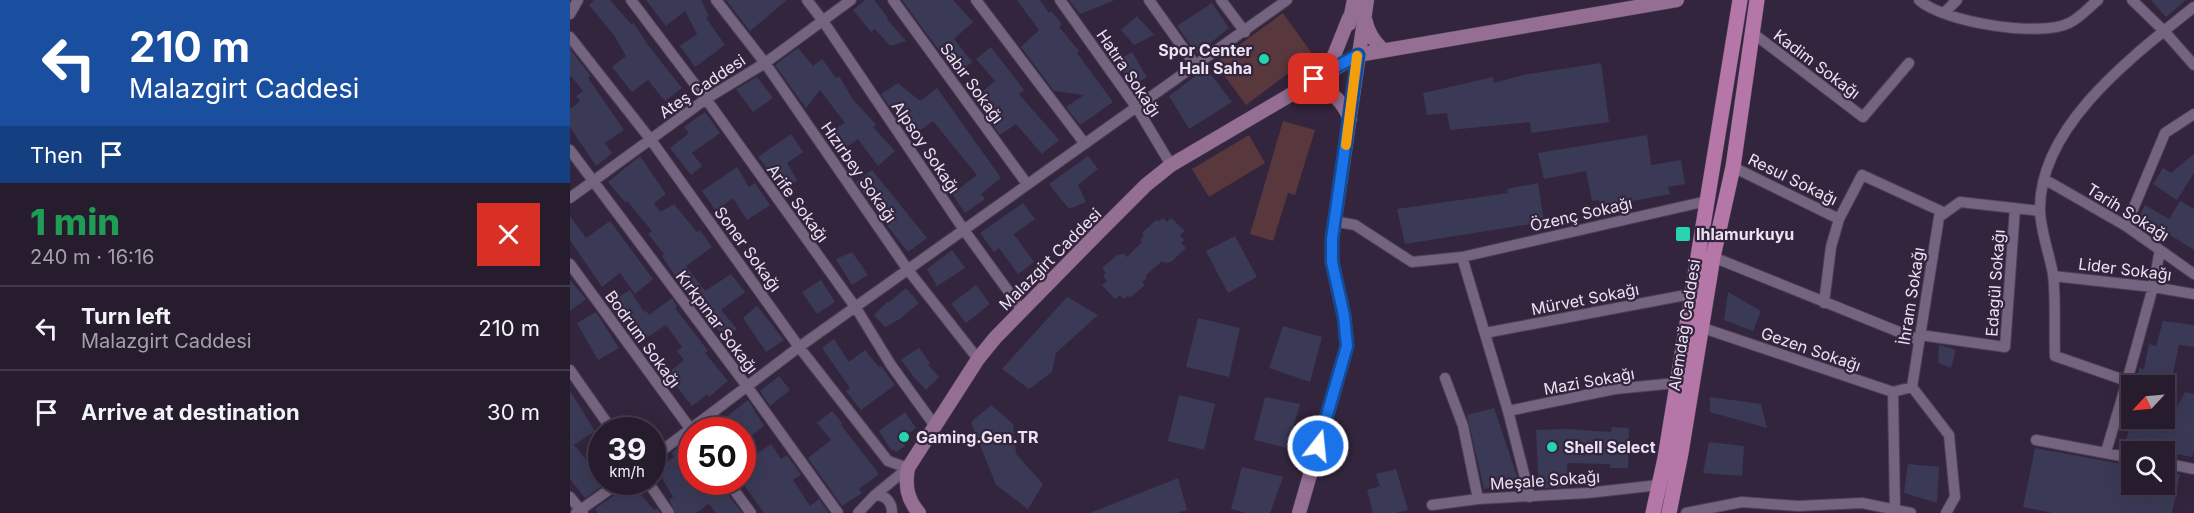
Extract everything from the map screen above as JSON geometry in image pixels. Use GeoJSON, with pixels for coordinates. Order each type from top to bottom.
{"type":"FeatureCollection","features":[{"type":"Feature","properties":{"kind":"main road","name":"Malazgirt Caddesi"},"geometry":{"type":"LineString","coordinates":[[1314,79],[1333,58],[1354,0]]}},
{"type":"Feature","properties":{"kind":"main road"},"geometry":{"type":"LineString","coordinates":[[1299,513],[1347,346],[1344,316],[1332,262],[1333,220],[1367,0]]}},
{"type":"Feature","properties":{"kind":"main road","name":"Malazgirt Caddesi"},"geometry":{"type":"LineString","coordinates":[[908,468],[978,359],[995,338],[1138,193],[1171,165],[1358,55],[1677,0]]}},
{"type":"Feature","properties":{"kind":"main road","name":"Alemdağ Caddesi"},"geometry":{"type":"LineString","coordinates":[[1653,513],[1665,458],[1690,294],[1740,0]]}},
{"type":"Feature","properties":{"kind":"main road","name":"Alemdağ Caddesi"},"geometry":{"type":"LineString","coordinates":[[1669,513],[1681,453],[1700,327],[1732,167],[1754,34],[1757,0]]}},
{"type":"Feature","properties":{"kind":"main road"},"geometry":{"type":"LineString","coordinates":[[1364,16],[1368,31],[1375,43],[1383,50]]}},
{"type":"Feature","properties":{"kind":"main road"},"geometry":{"type":"LineString","coordinates":[[1349,18],[1349,33],[1358,55]]}},
{"type":"Feature","properties":{"kind":"main road"},"geometry":{"type":"LineString","coordinates":[[1294,92],[1312,89],[1329,91],[1343,104],[1350,119]]}},
{"type":"Feature","properties":{"kind":"main road"},"geometry":{"type":"LineString","coordinates":[[908,468],[906,482],[908,494],[919,513]]}},
{"type":"Feature","properties":{"kind":"street"},"geometry":{"type":"LineString","coordinates":[[570,14],[578,0]]}},
{"type":"Feature","properties":{"kind":"street","name":"Arife Sokağı"},"geometry":{"type":"LineString","coordinates":[[631,0],[706,99],[856,308],[891,365],[935,426]]}},
{"type":"Feature","properties":{"kind":"street","name":"Hızırbey Sokağı"},"geometry":{"type":"LineString","coordinates":[[716,0],[765,63],[908,270],[978,359]]}},
{"type":"Feature","properties":{"kind":"street","name":"Alpsoy Sokağı"},"geometry":{"type":"LineString","coordinates":[[807,0],[964,230],[1022,310]]}},
{"type":"Feature","properties":{"kind":"street","name":"Ateş Caddesi"},"geometry":{"type":"LineString","coordinates":[[570,198],[706,99],[765,63],[851,0]]}},
{"type":"Feature","properties":{"kind":"street","name":"Sabır Sokağı"},"geometry":{"type":"LineString","coordinates":[[892,0],[1027,184]]}},
{"type":"Feature","properties":{"kind":"street"},"geometry":{"type":"LineString","coordinates":[[976,0],[1085,144]]}},
{"type":"Feature","properties":{"kind":"street","name":"Hatıra Sokağı"},"geometry":{"type":"LineString","coordinates":[[1060,0],[1137,108],[1171,165]]}},
{"type":"Feature","properties":{"kind":"street"},"geometry":{"type":"LineString","coordinates":[[1149,0],[1196,66]]}},
{"type":"Feature","properties":{"kind":"street"},"geometry":{"type":"LineString","coordinates":[[1221,0],[1245,32]]}},
{"type":"Feature","properties":{"kind":"street"},"geometry":{"type":"LineString","coordinates":[[707,417],[799,347],[1287,0]]}},
{"type":"Feature","properties":{"kind":"street"},"geometry":{"type":"LineString","coordinates":[[1919,0],[1959,18],[2003,28],[2045,31],[2070,23],[2098,0]]}},
{"type":"Feature","properties":{"kind":"street"},"geometry":{"type":"LineString","coordinates":[[1945,12],[1957,0]]}},
{"type":"Feature","properties":{"kind":"street"},"geometry":{"type":"LineString","coordinates":[[2132,0],[2194,65]]}},
{"type":"Feature","properties":{"kind":"street"},"geometry":{"type":"LineString","coordinates":[[2121,379],[2055,356],[2053,276],[2040,211],[2044,179],[2048,163],[2085,102],[2126,63],[2194,7]]}},
{"type":"Feature","properties":{"kind":"street","name":"Kadim Sokağı"},"geometry":{"type":"LineString","coordinates":[[1754,34],[1863,117],[1909,63]]}},
{"type":"Feature","properties":{"kind":"street","name":"Soner Sokağı"},"geometry":{"type":"LineString","coordinates":[[570,37],[651,140],[799,347],[888,461],[908,468]]}},
{"type":"Feature","properties":{"kind":"street"},"geometry":{"type":"LineString","coordinates":[[2126,226],[2165,133],[2194,114]]}},
{"type":"Feature","properties":{"kind":"street","name":"Kırkpınar Sokağı"},"geometry":{"type":"LineString","coordinates":[[570,150],[838,513]]}},
{"type":"Feature","properties":{"kind":"street","name":"Resul Sokağı"},"geometry":{"type":"LineString","coordinates":[[1732,167],[1839,219]]}},
{"type":"Feature","properties":{"kind":"street"},"geometry":{"type":"LineString","coordinates":[[1824,303],[1831,247],[1839,219],[1862,175],[1945,213],[1960,202],[2040,211]]}},
{"type":"Feature","properties":{"kind":"street","name":"Tarih Sokağı"},"geometry":{"type":"LineString","coordinates":[[2044,179],[2126,226],[2194,274]]}},
{"type":"Feature","properties":{"kind":"street","name":"Özenç Sokağı"},"geometry":{"type":"LineString","coordinates":[[1333,220],[1355,225],[1412,262],[1461,257],[1707,201]]}},
{"type":"Feature","properties":{"kind":"street","name":"Edagül Sokağı"},"geometry":{"type":"LineString","coordinates":[[1713,257],[1824,303],[1920,337],[2006,347],[2014,208]]}},
{"type":"Feature","properties":{"kind":"street","name":"İhram Sokağı"},"geometry":{"type":"LineString","coordinates":[[1912,387],[1939,217],[1945,213]]}},
{"type":"Feature","properties":{"kind":"street"},"geometry":{"type":"LineString","coordinates":[[2129,375],[2153,287],[2160,250]]}},
{"type":"Feature","properties":{"kind":"street"},"geometry":{"type":"LineString","coordinates":[[1461,257],[1508,411],[1530,496]]}},
{"type":"Feature","properties":{"kind":"street","name":"Bodrum Sokağı"},"geometry":{"type":"LineString","coordinates":[[570,264],[682,417]]}},
{"type":"Feature","properties":{"kind":"street","name":"Lider Sokağı"},"geometry":{"type":"LineString","coordinates":[[2053,276],[2194,294]]}},
{"type":"Feature","properties":{"kind":"street","name":"Mürvet Sokağı"},"geometry":{"type":"LineString","coordinates":[[1485,333],[1690,294]]}},
{"type":"Feature","properties":{"kind":"street","name":"Gezen Sokağı"},"geometry":{"type":"LineString","coordinates":[[1700,327],[1893,393]]}},
{"type":"Feature","properties":{"kind":"street"},"geometry":{"type":"LineString","coordinates":[[570,370],[603,417]]}},
{"type":"Feature","properties":{"kind":"street"},"geometry":{"type":"LineString","coordinates":[[1445,378],[1463,426],[1478,499]]}},
{"type":"Feature","properties":{"kind":"street","name":"Mazi Sokağı"},"geometry":{"type":"LineString","coordinates":[[1508,411],[1616,389],[1676,383]]}},
{"type":"Feature","properties":{"kind":"street"},"geometry":{"type":"LineString","coordinates":[[1894,510],[1893,393],[1912,387],[1949,435],[1955,497],[1946,513]]}},
{"type":"Feature","properties":{"kind":"street"},"geometry":{"type":"LineString","coordinates":[[2106,452],[2121,401]]}},
{"type":"Feature","properties":{"kind":"street"},"geometry":{"type":"LineString","coordinates":[[2036,440],[2121,456]]}},
{"type":"Feature","properties":{"kind":"street"},"geometry":{"type":"LineString","coordinates":[[2175,466],[2194,469]]}},
{"type":"Feature","properties":{"kind":"street","name":"Malazgirt Caddesi"},"geometry":{"type":"LineString","coordinates":[[858,513],[875,495],[908,468]]}},
{"type":"Feature","properties":{"kind":"street","name":"Meşale Sokağı"},"geometry":{"type":"LineString","coordinates":[[1432,505],[1478,499],[1587,493],[1659,484]]}},
{"type":"Feature","properties":{"kind":"street"},"geometry":{"type":"LineString","coordinates":[[570,497],[580,512],[603,495]]}},
{"type":"Feature","properties":{"kind":"street"},"geometry":{"type":"LineString","coordinates":[[657,495],[669,513]]}},
{"type":"Feature","properties":{"kind":"street"},"geometry":{"type":"LineString","coordinates":[[738,495],[751,513]]}},
{"type":"Feature","properties":{"kind":"street"},"geometry":{"type":"LineString","coordinates":[[875,495],[885,497],[889,501],[892,513]]}},
{"type":"Feature","properties":{"kind":"street"},"geometry":{"type":"LineString","coordinates":[[1686,513],[1742,502],[1799,510],[1862,503],[1911,513]]}},
{"type":"Feature","properties":{"kind":"shaded area","name":"Spor Center Halı Saha"},"geometry":{"type":"Polygon","coordinates":[[[1283,13],[1313,55],[1246,105],[1215,63],[1283,13]]]}},
{"type":"Feature","properties":{"kind":"shaded area"},"geometry":{"type":"Polygon","coordinates":[[[1283,121],[1315,130],[1295,195],[1288,193],[1273,241],[1250,234],[1283,121]]]}},
{"type":"Feature","properties":{"kind":"shaded area"},"geometry":{"type":"Polygon","coordinates":[[[1249,135],[1265,163],[1209,197],[1192,169],[1249,135]]]}},
{"type":"Feature","properties":{"kind":"building"},"geometry":{"type":"Polygon","coordinates":[[[594,0],[610,0],[631,24],[634,23],[647,44],[682,88],[665,101],[648,80],[632,92],[612,67],[626,56],[614,35],[589,5],[594,0]]]}},
{"type":"Feature","properties":{"kind":"building"},"geometry":{"type":"Polygon","coordinates":[[[646,0],[701,0],[709,16],[706,18],[725,45],[695,67],[680,46],[697,34],[685,11],[666,26],[646,0]]]}},
{"type":"Feature","properties":{"kind":"building"},"geometry":{"type":"Polygon","coordinates":[[[726,0],[787,0],[750,31],[726,0]]]}},
{"type":"Feature","properties":{"kind":"building"},"geometry":{"type":"Polygon","coordinates":[[[865,0],[874,0],[906,41],[890,46],[875,29],[871,32],[853,10],[865,0]]]}},
{"type":"Feature","properties":{"kind":"building"},"geometry":{"type":"Polygon","coordinates":[[[902,0],[953,0],[973,22],[954,39],[972,62],[957,75],[902,0]]]}},
{"type":"Feature","properties":{"kind":"building"},"geometry":{"type":"Polygon","coordinates":[[[1017,0],[1040,0],[1049,13],[1051,11],[1062,24],[1059,27],[1079,51],[1077,53],[1113,102],[1080,125],[1066,107],[1084,95],[1054,91],[1021,47],[1039,30],[1017,0]]]}},
{"type":"Feature","properties":{"kind":"building"},"geometry":{"type":"Polygon","coordinates":[[[1069,0],[1113,0],[1113,1],[1080,14],[1069,0]]]}},
{"type":"Feature","properties":{"kind":"building"},"geometry":{"type":"Polygon","coordinates":[[[2151,0],[2186,0],[2166,17],[2151,0]]]}},
{"type":"Feature","properties":{"kind":"building"},"geometry":{"type":"Polygon","coordinates":[[[1212,3],[1229,28],[1197,54],[1177,26],[1212,3]]]}},
{"type":"Feature","properties":{"kind":"building"},"geometry":{"type":"Polygon","coordinates":[[[1137,16],[1154,35],[1134,45],[1121,30],[1137,16]]]}},
{"type":"Feature","properties":{"kind":"building"},"geometry":{"type":"Polygon","coordinates":[[[991,47],[1024,90],[1019,94],[1059,140],[1042,154],[1016,124],[1000,135],[974,99],[995,81],[976,59],[991,47]]]}},
{"type":"Feature","properties":{"kind":"building"},"geometry":{"type":"Polygon","coordinates":[[[798,48],[813,66],[822,59],[836,78],[839,76],[852,98],[876,125],[873,127],[895,151],[878,166],[858,139],[837,154],[825,134],[845,123],[820,90],[806,108],[775,65],[798,48]]]}},
{"type":"Feature","properties":{"kind":"building"},"geometry":{"type":"Polygon","coordinates":[[[570,49],[591,76],[588,78],[624,130],[605,143],[612,153],[596,166],[570,127],[570,109],[580,101],[576,96],[583,91],[570,75],[570,49]]]}},
{"type":"Feature","properties":{"kind":"building"},"geometry":{"type":"Polygon","coordinates":[[[1132,52],[1147,77],[1132,86],[1117,61],[1132,52]]]}},
{"type":"Feature","properties":{"kind":"building"},"geometry":{"type":"Polygon","coordinates":[[[1601,63],[1609,122],[1531,133],[1530,122],[1450,130],[1447,113],[1427,115],[1423,93],[1493,77],[1494,83],[1523,75],[1601,63]]]}},
{"type":"Feature","properties":{"kind":"building"},"geometry":{"type":"Polygon","coordinates":[[[1206,68],[1232,102],[1189,129],[1169,96],[1206,68]]]}},
{"type":"Feature","properties":{"kind":"building"},"geometry":{"type":"Polygon","coordinates":[[[757,77],[773,98],[753,112],[736,89],[757,77]]]}},
{"type":"Feature","properties":{"kind":"building"},"geometry":{"type":"Polygon","coordinates":[[[898,83],[920,101],[937,88],[1001,178],[981,194],[985,199],[965,213],[952,194],[977,175],[933,121],[915,134],[893,104],[889,106],[881,94],[898,83]]]}},
{"type":"Feature","properties":{"kind":"building"},"geometry":{"type":"Polygon","coordinates":[[[705,112],[720,133],[692,153],[702,166],[691,175],[670,148],[689,133],[684,127],[705,112]]]}},
{"type":"Feature","properties":{"kind":"building"},"geometry":{"type":"Polygon","coordinates":[[[791,134],[803,152],[787,163],[797,180],[785,191],[758,157],[791,134]]]}},
{"type":"Feature","properties":{"kind":"building"},"geometry":{"type":"Polygon","coordinates":[[[1647,135],[1651,165],[1681,160],[1685,184],[1668,187],[1670,194],[1600,207],[1599,200],[1592,201],[1586,171],[1544,179],[1538,153],[1647,135]]]}},
{"type":"Feature","properties":{"kind":"building"},"geometry":{"type":"Polygon","coordinates":[[[2194,154],[2194,173],[2177,200],[2153,184],[2163,168],[2171,173],[2194,154]]]}},
{"type":"Feature","properties":{"kind":"building"},"geometry":{"type":"Polygon","coordinates":[[[640,156],[666,194],[654,203],[660,212],[674,204],[697,232],[700,230],[712,247],[686,266],[705,291],[731,274],[745,292],[721,310],[737,329],[725,339],[691,295],[689,297],[662,256],[664,254],[648,234],[652,231],[608,182],[640,156]]]}},
{"type":"Feature","properties":{"kind":"building"},"geometry":{"type":"Polygon","coordinates":[[[1088,156],[1098,169],[1078,185],[1086,202],[1069,209],[1049,184],[1088,156]]]}},
{"type":"Feature","properties":{"kind":"building"},"geometry":{"type":"Polygon","coordinates":[[[737,167],[749,187],[755,183],[770,205],[747,220],[733,198],[716,211],[702,191],[737,167]]]}},
{"type":"Feature","properties":{"kind":"building"},"geometry":{"type":"Polygon","coordinates":[[[872,170],[927,238],[908,252],[856,182],[872,170]]]}},
{"type":"Feature","properties":{"kind":"building"},"geometry":{"type":"Polygon","coordinates":[[[1538,183],[1544,222],[1405,244],[1397,209],[1508,193],[1507,189],[1538,183]]]}},
{"type":"Feature","properties":{"kind":"building"},"geometry":{"type":"Polygon","coordinates":[[[2180,201],[2194,209],[2194,250],[2156,226],[2153,232],[2136,222],[2145,205],[2169,219],[2180,201]]]}},
{"type":"Feature","properties":{"kind":"building"},"geometry":{"type":"Polygon","coordinates":[[[1023,203],[1035,219],[1014,234],[1034,262],[1018,274],[999,248],[994,252],[980,233],[1023,203]]]}},
{"type":"Feature","properties":{"kind":"building"},"geometry":{"type":"Polygon","coordinates":[[[570,216],[586,238],[610,221],[653,279],[635,294],[620,273],[602,287],[570,240],[570,216]]]}},
{"type":"Feature","properties":{"kind":"building"},"geometry":{"type":"Polygon","coordinates":[[[1163,218],[1167,222],[1171,218],[1185,231],[1180,235],[1184,240],[1181,243],[1186,248],[1171,262],[1162,261],[1145,276],[1147,278],[1142,282],[1145,285],[1131,297],[1127,296],[1124,299],[1120,295],[1115,299],[1102,285],[1107,281],[1103,276],[1106,273],[1102,268],[1117,255],[1124,254],[1127,257],[1142,242],[1140,240],[1144,235],[1142,233],[1156,220],[1163,218]]]}},
{"type":"Feature","properties":{"kind":"building"},"geometry":{"type":"Polygon","coordinates":[[[1235,236],[1257,277],[1228,293],[1206,251],[1235,236]]]}},
{"type":"Feature","properties":{"kind":"building"},"geometry":{"type":"Polygon","coordinates":[[[952,250],[965,268],[937,286],[927,269],[952,250]]]}},
{"type":"Feature","properties":{"kind":"building"},"geometry":{"type":"Polygon","coordinates":[[[852,252],[868,275],[852,285],[836,259],[852,252]]]}},
{"type":"Feature","properties":{"kind":"building"},"geometry":{"type":"Polygon","coordinates":[[[570,280],[586,299],[570,311],[570,280]]]}},
{"type":"Feature","properties":{"kind":"building"},"geometry":{"type":"Polygon","coordinates":[[[821,280],[835,302],[817,314],[802,292],[821,280]]]}},
{"type":"Feature","properties":{"kind":"building"},"geometry":{"type":"Polygon","coordinates":[[[976,285],[990,304],[966,323],[951,304],[976,285]]]}},
{"type":"Feature","properties":{"kind":"building"},"geometry":{"type":"Polygon","coordinates":[[[906,288],[919,303],[900,319],[885,327],[874,315],[906,288]]]}},
{"type":"Feature","properties":{"kind":"building"},"geometry":{"type":"Polygon","coordinates":[[[630,290],[644,312],[645,310],[649,315],[672,298],[677,306],[675,308],[708,351],[705,353],[728,381],[709,397],[707,394],[692,406],[667,374],[684,360],[677,351],[682,347],[666,325],[640,342],[625,318],[620,320],[613,310],[616,308],[612,301],[630,290]]]}},
{"type":"Feature","properties":{"kind":"building"},"geometry":{"type":"Polygon","coordinates":[[[1728,292],[1761,311],[1753,331],[1724,320],[1728,292]]]}},
{"type":"Feature","properties":{"kind":"building"},"geometry":{"type":"Polygon","coordinates":[[[1067,297],[1098,315],[1056,353],[1052,372],[1029,389],[1002,369],[1067,297]]]}},
{"type":"Feature","properties":{"kind":"building"},"geometry":{"type":"Polygon","coordinates":[[[757,306],[784,340],[766,352],[743,318],[757,306]]]}},
{"type":"Feature","properties":{"kind":"building"},"geometry":{"type":"Polygon","coordinates":[[[596,312],[619,348],[598,360],[577,323],[596,312]]]}},
{"type":"Feature","properties":{"kind":"building"},"geometry":{"type":"Polygon","coordinates":[[[1198,318],[1240,328],[1229,377],[1186,367],[1198,318]]]}},
{"type":"Feature","properties":{"kind":"building"},"geometry":{"type":"Polygon","coordinates":[[[2163,321],[2194,325],[2194,347],[2179,345],[2172,375],[2138,375],[2139,368],[2144,369],[2149,344],[2156,346],[2163,321]]]}},
{"type":"Feature","properties":{"kind":"building"},"geometry":{"type":"Polygon","coordinates":[[[1283,326],[1322,337],[1310,382],[1269,368],[1283,326]]]}},
{"type":"Feature","properties":{"kind":"building"},"geometry":{"type":"Polygon","coordinates":[[[834,339],[849,362],[865,350],[895,385],[861,410],[846,391],[850,388],[822,348],[834,339]]]}},
{"type":"Feature","properties":{"kind":"building"},"geometry":{"type":"Polygon","coordinates":[[[1939,345],[1956,350],[1951,368],[1938,363],[1939,345]]]}},
{"type":"Feature","properties":{"kind":"building"},"geometry":{"type":"Polygon","coordinates":[[[919,348],[930,363],[928,365],[939,377],[926,390],[901,360],[919,348]]]}},
{"type":"Feature","properties":{"kind":"building"},"geometry":{"type":"Polygon","coordinates":[[[779,376],[790,390],[770,406],[760,391],[779,376]]]}},
{"type":"Feature","properties":{"kind":"building"},"geometry":{"type":"Polygon","coordinates":[[[570,391],[588,420],[588,436],[574,445],[588,462],[589,495],[585,498],[570,479],[570,391]]]}},
{"type":"Feature","properties":{"kind":"building"},"geometry":{"type":"Polygon","coordinates":[[[2185,392],[2194,394],[2192,457],[2175,454],[2175,441],[2126,441],[2129,429],[2164,429],[2163,433],[2165,429],[2175,429],[2175,411],[2185,392]]]}},
{"type":"Feature","properties":{"kind":"building"},"geometry":{"type":"Polygon","coordinates":[[[1179,395],[1215,404],[1204,450],[1168,441],[1179,395]]]}},
{"type":"Feature","properties":{"kind":"building"},"geometry":{"type":"Polygon","coordinates":[[[1265,397],[1300,404],[1287,448],[1254,440],[1265,397]]]}},
{"type":"Feature","properties":{"kind":"building"},"geometry":{"type":"Polygon","coordinates":[[[1710,397],[1761,404],[1767,428],[1710,412],[1710,397]]]}},
{"type":"Feature","properties":{"kind":"building"},"geometry":{"type":"Polygon","coordinates":[[[748,400],[764,426],[756,432],[756,417],[726,417],[748,400]]]}},
{"type":"Feature","properties":{"kind":"building"},"geometry":{"type":"Polygon","coordinates":[[[991,405],[1013,424],[1016,454],[1043,484],[1028,509],[996,485],[971,422],[991,405]]]}},
{"type":"Feature","properties":{"kind":"building"},"geometry":{"type":"Polygon","coordinates":[[[1494,408],[1519,482],[1484,489],[1467,415],[1494,408]]]}},
{"type":"Feature","properties":{"kind":"building"},"geometry":{"type":"Polygon","coordinates":[[[832,411],[879,474],[859,489],[862,493],[842,506],[808,458],[831,440],[817,423],[832,411]]]}},
{"type":"Feature","properties":{"kind":"building"},"geometry":{"type":"Polygon","coordinates":[[[905,412],[916,428],[908,434],[911,437],[903,443],[905,446],[896,452],[891,450],[879,431],[905,412]]]}},
{"type":"Feature","properties":{"kind":"building"},"geometry":{"type":"Polygon","coordinates":[[[1612,427],[1629,428],[1628,468],[1610,468],[1610,464],[1567,463],[1568,487],[1539,488],[1536,430],[1611,432],[1612,427]]]}},
{"type":"Feature","properties":{"kind":"building"},"geometry":{"type":"Polygon","coordinates":[[[1709,442],[1744,446],[1742,476],[1703,473],[1709,442]]]}},
{"type":"Feature","properties":{"kind":"building"},"geometry":{"type":"Polygon","coordinates":[[[771,444],[781,459],[787,455],[801,475],[793,480],[810,506],[819,499],[829,513],[764,513],[751,495],[756,495],[756,454],[771,444]]]}},
{"type":"Feature","properties":{"kind":"building"},"geometry":{"type":"Polygon","coordinates":[[[678,448],[678,495],[729,495],[742,513],[716,513],[709,504],[696,513],[676,513],[669,500],[673,497],[666,485],[666,462],[674,457],[671,453],[678,448]]]}},
{"type":"Feature","properties":{"kind":"building"},"geometry":{"type":"Polygon","coordinates":[[[2035,448],[2121,464],[2121,495],[2175,495],[2175,473],[2180,474],[2172,513],[2052,513],[2023,507],[2035,448]]]}},
{"type":"Feature","properties":{"kind":"building"},"geometry":{"type":"Polygon","coordinates":[[[1908,464],[1939,467],[1937,503],[1904,493],[1908,464]]]}},
{"type":"Feature","properties":{"kind":"building"},"geometry":{"type":"Polygon","coordinates":[[[1242,467],[1283,477],[1270,513],[1246,513],[1231,509],[1242,467]]]}},
{"type":"Feature","properties":{"kind":"building"},"geometry":{"type":"Polygon","coordinates":[[[1396,469],[1408,510],[1396,513],[1373,513],[1367,490],[1380,486],[1376,474],[1396,469]]]}},
{"type":"Feature","properties":{"kind":"building"},"geometry":{"type":"Polygon","coordinates":[[[1178,478],[1187,510],[1177,513],[1090,513],[1178,478]]]}},
{"type":"Feature","properties":{"kind":"building"},"geometry":{"type":"Polygon","coordinates":[[[614,495],[641,495],[654,510],[657,508],[660,513],[598,513],[595,509],[614,495]]]}},
{"type":"Feature","properties":{"kind":"slow traffic"},"geometry":{"type":"LineString","coordinates":[[1346,145],[1357,56]]}},
{"type":"Feature","properties":{"kind":"place","name":"Spor Center Halı Saha"},"geometry":{"type":"Point","coordinates":[1264,59]}},
{"type":"Feature","properties":{"kind":"place","name":"Ihlamurkuyu"},"geometry":{"type":"Point","coordinates":[1683,234]}},
{"type":"Feature","properties":{"kind":"place","name":"Gaming.Gen.TR"},"geometry":{"type":"Point","coordinates":[904,437]}},
{"type":"Feature","properties":{"kind":"place","name":"Shell Select"},"geometry":{"type":"Point","coordinates":[1552,447]}},
{"type":"Feature","properties":{"kind":"route"},"geometry":{"type":"LineString","coordinates":[[1314,79],[1358,55],[1332,239],[1332,262],[1344,316],[1347,346],[1318,446]]}}]}
